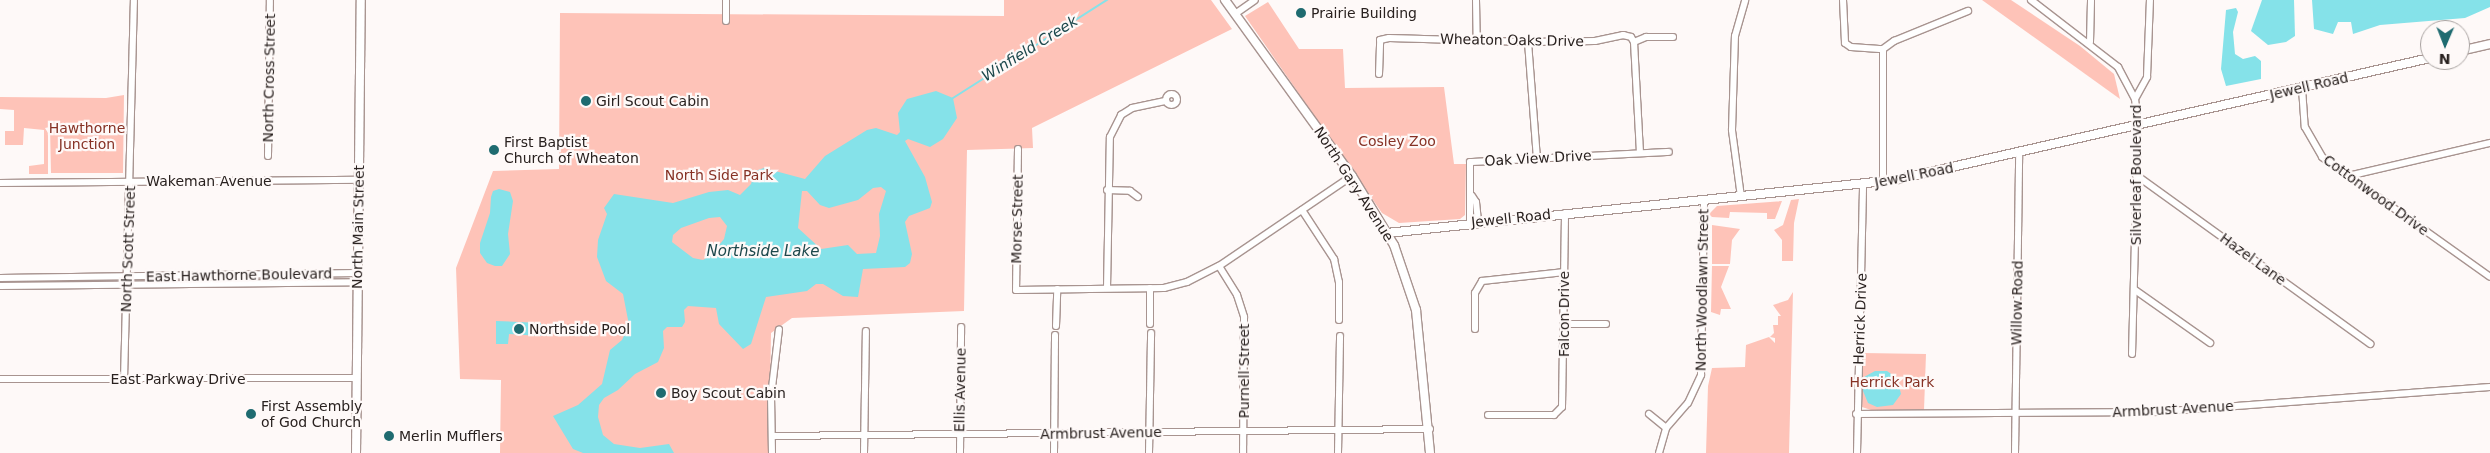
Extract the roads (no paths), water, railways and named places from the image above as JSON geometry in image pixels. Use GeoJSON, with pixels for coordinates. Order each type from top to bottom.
{"type":"FeatureCollection","features":[{"type":"Feature","properties":{"kind":"street","name":"North Scott Street"},"geometry":{"type":"LineString","coordinates":[[124,379],[134,0]]}},
{"type":"Feature","properties":{"kind":"street","name":"North Cross Street"},"geometry":{"type":"LineString","coordinates":[[268,156],[270,0]]}},
{"type":"Feature","properties":{"kind":"street","name":"North Main Street"},"geometry":{"type":"LineString","coordinates":[[356,453],[361,0]]}},
{"type":"Feature","properties":{"kind":"street"},"geometry":{"type":"LineString","coordinates":[[726,0],[726,20]]}},
{"type":"Feature","properties":{"kind":"street","name":"North Gary Avenue"},"geometry":{"type":"LineString","coordinates":[[1225,0],[1352,176],[1388,233],[1416,310],[1430,429],[1430,453]]}},
{"type":"Feature","properties":{"kind":"street"},"geometry":{"type":"LineString","coordinates":[[1235,14],[1255,0]]}},
{"type":"Feature","properties":{"kind":"street"},"geometry":{"type":"LineString","coordinates":[[1476,0],[1476,39]]}},
{"type":"Feature","properties":{"kind":"street"},"geometry":{"type":"LineString","coordinates":[[1741,197],[1732,130],[1735,36],[1745,0]]}},
{"type":"Feature","properties":{"kind":"street"},"geometry":{"type":"LineString","coordinates":[[1843,0],[1845,43],[1851,47],[1883,49],[1894,41],[1968,10]]}},
{"type":"Feature","properties":{"kind":"street"},"geometry":{"type":"LineString","coordinates":[[2031,0],[2090,42],[2124,74],[2135,99]]}},
{"type":"Feature","properties":{"kind":"street"},"geometry":{"type":"LineString","coordinates":[[2090,42],[2091,0]]}},
{"type":"Feature","properties":{"kind":"street","name":"Silverleaf Boulevard"},"geometry":{"type":"LineString","coordinates":[[2132,354],[2138,125],[2135,99],[2147,77],[2150,0]]}},
{"type":"Feature","properties":{"kind":"street","name":"Wheaton Oaks Drive"},"geometry":{"type":"LineString","coordinates":[[1379,74],[1380,40],[1383,39],[1476,39],[1528,42],[1595,41],[1623,35],[1631,37],[1634,42],[1646,37],[1673,36]]}},
{"type":"Feature","properties":{"kind":"street"},"geometry":{"type":"LineString","coordinates":[[1528,42],[1537,158]]}},
{"type":"Feature","properties":{"kind":"street"},"geometry":{"type":"LineString","coordinates":[[1634,42],[1640,152]]}},
{"type":"Feature","properties":{"kind":"street"},"geometry":{"type":"LineString","coordinates":[[2470,49],[2490,44]]}},
{"type":"Feature","properties":{"kind":"street"},"geometry":{"type":"LineString","coordinates":[[1883,49],[1883,182]]}},
{"type":"Feature","properties":{"kind":"street","name":"Jewell Road"},"geometry":{"type":"LineString","coordinates":[[1388,233],[1474,222],[1883,182],[2019,153],[2420,60]]}},
{"type":"Feature","properties":{"kind":"street","name":"Cottonwood Drive"},"geometry":{"type":"LineString","coordinates":[[2302,88],[2304,121],[2309,137],[2322,157],[2490,277]]}},
{"type":"Feature","properties":{"kind":"street"},"geometry":{"type":"LineString","coordinates":[[1107,288],[1108,142],[1121,115],[1132,108],[1166,101]]}},
{"type":"Feature","properties":{"kind":"street"},"geometry":{"type":"LineString","coordinates":[[2348,176],[2490,143]]}},
{"type":"Feature","properties":{"kind":"street","name":"Morse Street"},"geometry":{"type":"LineString","coordinates":[[1018,149],[1016,290],[1057,289]]}},
{"type":"Feature","properties":{"kind":"street","name":"Oak View Drive"},"geometry":{"type":"LineString","coordinates":[[1474,222],[1470,162],[1669,152]]}},
{"type":"Feature","properties":{"kind":"street","name":"Willow Road"},"geometry":{"type":"LineString","coordinates":[[2015,453],[2019,153]]}},
{"type":"Feature","properties":{"kind":"street","name":"Hazel Lane"},"geometry":{"type":"LineString","coordinates":[[2136,175],[2370,344]]}},
{"type":"Feature","properties":{"kind":"street"},"geometry":{"type":"LineString","coordinates":[[1056,326],[1057,289],[1150,288],[1187,282],[1219,266],[1352,176]]}},
{"type":"Feature","properties":{"kind":"street","name":"Wakeman Avenue"},"geometry":{"type":"LineString","coordinates":[[0,183],[359,180]]}},
{"type":"Feature","properties":{"kind":"street","name":"Herrick Drive"},"geometry":{"type":"LineString","coordinates":[[1856,453],[1856,414],[1861,337],[1863,185]]}},
{"type":"Feature","properties":{"kind":"street"},"geometry":{"type":"LineString","coordinates":[[1107,190],[1130,192],[1138,197]]}},
{"type":"Feature","properties":{"kind":"street","name":"North Woodlawn Street"},"geometry":{"type":"LineString","coordinates":[[1659,453],[1666,428],[1694,393],[1702,369],[1704,200]]}},
{"type":"Feature","properties":{"kind":"street"},"geometry":{"type":"LineString","coordinates":[[1302,210],[1334,259],[1339,282],[1339,320]]}},
{"type":"Feature","properties":{"kind":"street","name":"Falcon Drive"},"geometry":{"type":"LineString","coordinates":[[1488,415],[1558,413],[1563,403],[1565,213]]}},
{"type":"Feature","properties":{"kind":"street","name":"Purnell Street"},"geometry":{"type":"LineString","coordinates":[[1219,266],[1237,295],[1244,316],[1244,453]]}},
{"type":"Feature","properties":{"kind":"street"},"geometry":{"type":"LineString","coordinates":[[1475,329],[1475,293],[1482,281],[1565,272]]}},
{"type":"Feature","properties":{"kind":"street","name":"East Hawthorne Boulevard"},"geometry":{"type":"LineString","coordinates":[[0,278],[358,273]]}},
{"type":"Feature","properties":{"kind":"street","name":"East Hawthorne Boulevard"},"geometry":{"type":"LineString","coordinates":[[0,286],[358,282]]}},
{"type":"Feature","properties":{"kind":"street"},"geometry":{"type":"LineString","coordinates":[[1150,288],[1150,324]]}},
{"type":"Feature","properties":{"kind":"street"},"geometry":{"type":"LineString","coordinates":[[2135,290],[2210,343]]}},
{"type":"Feature","properties":{"kind":"street"},"geometry":{"type":"LineString","coordinates":[[1565,324],[1606,324]]}},
{"type":"Feature","properties":{"kind":"street","name":"Ellis Avenue"},"geometry":{"type":"LineString","coordinates":[[960,453],[961,327]]}},
{"type":"Feature","properties":{"kind":"street"},"geometry":{"type":"LineString","coordinates":[[772,453],[771,396],[779,329]]}},
{"type":"Feature","properties":{"kind":"street"},"geometry":{"type":"LineString","coordinates":[[864,453],[866,331]]}},
{"type":"Feature","properties":{"kind":"street"},"geometry":{"type":"LineString","coordinates":[[1149,453],[1151,332]]}},
{"type":"Feature","properties":{"kind":"street"},"geometry":{"type":"LineString","coordinates":[[1054,453],[1055,335]]}},
{"type":"Feature","properties":{"kind":"street"},"geometry":{"type":"LineString","coordinates":[[1338,453],[1340,336]]}},
{"type":"Feature","properties":{"kind":"street","name":"East Parkway Drive"},"geometry":{"type":"LineString","coordinates":[[0,380],[357,378]]}},
{"type":"Feature","properties":{"kind":"street","name":"Armbrust Avenue"},"geometry":{"type":"LineString","coordinates":[[1856,414],[2156,412],[2490,387]]}},
{"type":"Feature","properties":{"kind":"street"},"geometry":{"type":"LineString","coordinates":[[1650,414],[1666,428]]}},
{"type":"Feature","properties":{"kind":"street","name":"Armbrust Avenue"},"geometry":{"type":"LineString","coordinates":[[773,436],[1430,429]]}},
{"type":"Feature","properties":{"kind":"water"},"geometry":{"type":"Polygon","coordinates":[[[2262,0],[2294,0],[2295,36],[2286,42],[2268,45],[2251,31],[2262,0]]]}},
{"type":"Feature","properties":{"kind":"water"},"geometry":{"type":"Polygon","coordinates":[[[2312,0],[2490,0],[2490,7],[2465,18],[2420,20],[2420,22],[2380,25],[2353,34],[2351,22],[2338,22],[2333,34],[2314,29],[2312,0]]]}},
{"type":"Feature","properties":{"kind":"water"},"geometry":{"type":"Polygon","coordinates":[[[2236,8],[2238,12],[2233,32],[2235,54],[2243,59],[2255,56],[2261,61],[2261,79],[2226,86],[2221,69],[2226,10],[2236,8]]]}},
{"type":"Feature","properties":{"kind":"water","name":"Northside Lake"},"geometry":{"type":"Polygon","coordinates":[[[936,91],[953,98],[957,118],[943,139],[930,147],[908,139],[905,141],[925,177],[932,202],[930,208],[909,216],[905,222],[912,254],[910,263],[905,267],[863,269],[858,297],[843,296],[823,284],[816,284],[807,291],[766,297],[751,344],[743,349],[719,324],[716,308],[688,306],[684,310],[685,322],[682,327],[667,327],[663,331],[664,348],[658,362],[635,374],[618,390],[604,398],[599,405],[598,417],[603,435],[614,444],[640,448],[669,444],[674,453],[583,453],[573,449],[553,416],[578,405],[602,384],[610,350],[622,340],[629,325],[623,294],[606,281],[597,257],[598,240],[607,214],[604,208],[614,194],[673,203],[709,192],[728,190],[740,195],[751,184],[755,171],[764,168],[805,179],[825,156],[867,130],[876,128],[897,135],[900,132],[898,113],[907,99],[936,91]],[[881,187],[873,188],[858,200],[829,208],[820,205],[807,191],[802,191],[798,228],[821,249],[848,245],[857,254],[876,253],[880,236],[879,214],[886,191],[881,187]],[[720,217],[709,218],[681,228],[673,235],[672,242],[693,258],[703,260],[711,255],[724,239],[727,226],[720,217]]]}},
{"type":"Feature","properties":{"kind":"water"},"geometry":{"type":"Polygon","coordinates":[[[499,189],[510,192],[513,201],[508,234],[510,254],[502,266],[495,266],[487,263],[480,253],[480,243],[490,213],[493,191],[499,189]]]}},
{"type":"Feature","properties":{"kind":"water","name":"Northside Pool"},"geometry":{"type":"Polygon","coordinates":[[[496,321],[541,323],[541,336],[509,334],[508,344],[496,344],[496,321]]]}},
{"type":"Feature","properties":{"kind":"water"},"geometry":{"type":"Polygon","coordinates":[[[1875,371],[1887,371],[1897,378],[1901,394],[1893,405],[1877,407],[1868,403],[1863,391],[1864,377],[1875,371]]]}},
{"type":"Feature","properties":{"kind":"waterway","name":"Winfield Creek"},"geometry":{"type":"LineString","coordinates":[[953,98],[1107,0]]}},
{"type":"Feature","properties":{"kind":"place","name":"Prairie Building"},"geometry":{"type":"Point","coordinates":[1301,13]}},
{"type":"Feature","properties":{"kind":"place","name":"Girl Scout Cabin"},"geometry":{"type":"Point","coordinates":[586,101]}},
{"type":"Feature","properties":{"kind":"place","name":"First Baptist Church of Wheaton"},"geometry":{"type":"Point","coordinates":[494,150]}},
{"type":"Feature","properties":{"kind":"place","name":"Northside Pool"},"geometry":{"type":"Point","coordinates":[519,329]}},
{"type":"Feature","properties":{"kind":"place","name":"Boy Scout Cabin"},"geometry":{"type":"Point","coordinates":[661,393]}},
{"type":"Feature","properties":{"kind":"place","name":"First Assembly of God Church"},"geometry":{"type":"Point","coordinates":[251,414]}},
{"type":"Feature","properties":{"kind":"place","name":"Merlin Mufflers"},"geometry":{"type":"Point","coordinates":[389,436]}},
{"type":"Feature","properties":{"kind":"park label","name":"Hawthorne Junction"},"geometry":{"type":"Point","coordinates":[87,136]}},
{"type":"Feature","properties":{"kind":"park label","name":"Cosley Zoo"},"geometry":{"type":"Point","coordinates":[1397,141]}},
{"type":"Feature","properties":{"kind":"park label","name":"North Side Park"},"geometry":{"type":"Point","coordinates":[719,175]}},
{"type":"Feature","properties":{"kind":"park label","name":"Herrick Park"},"geometry":{"type":"Point","coordinates":[1892,382]}}]}
